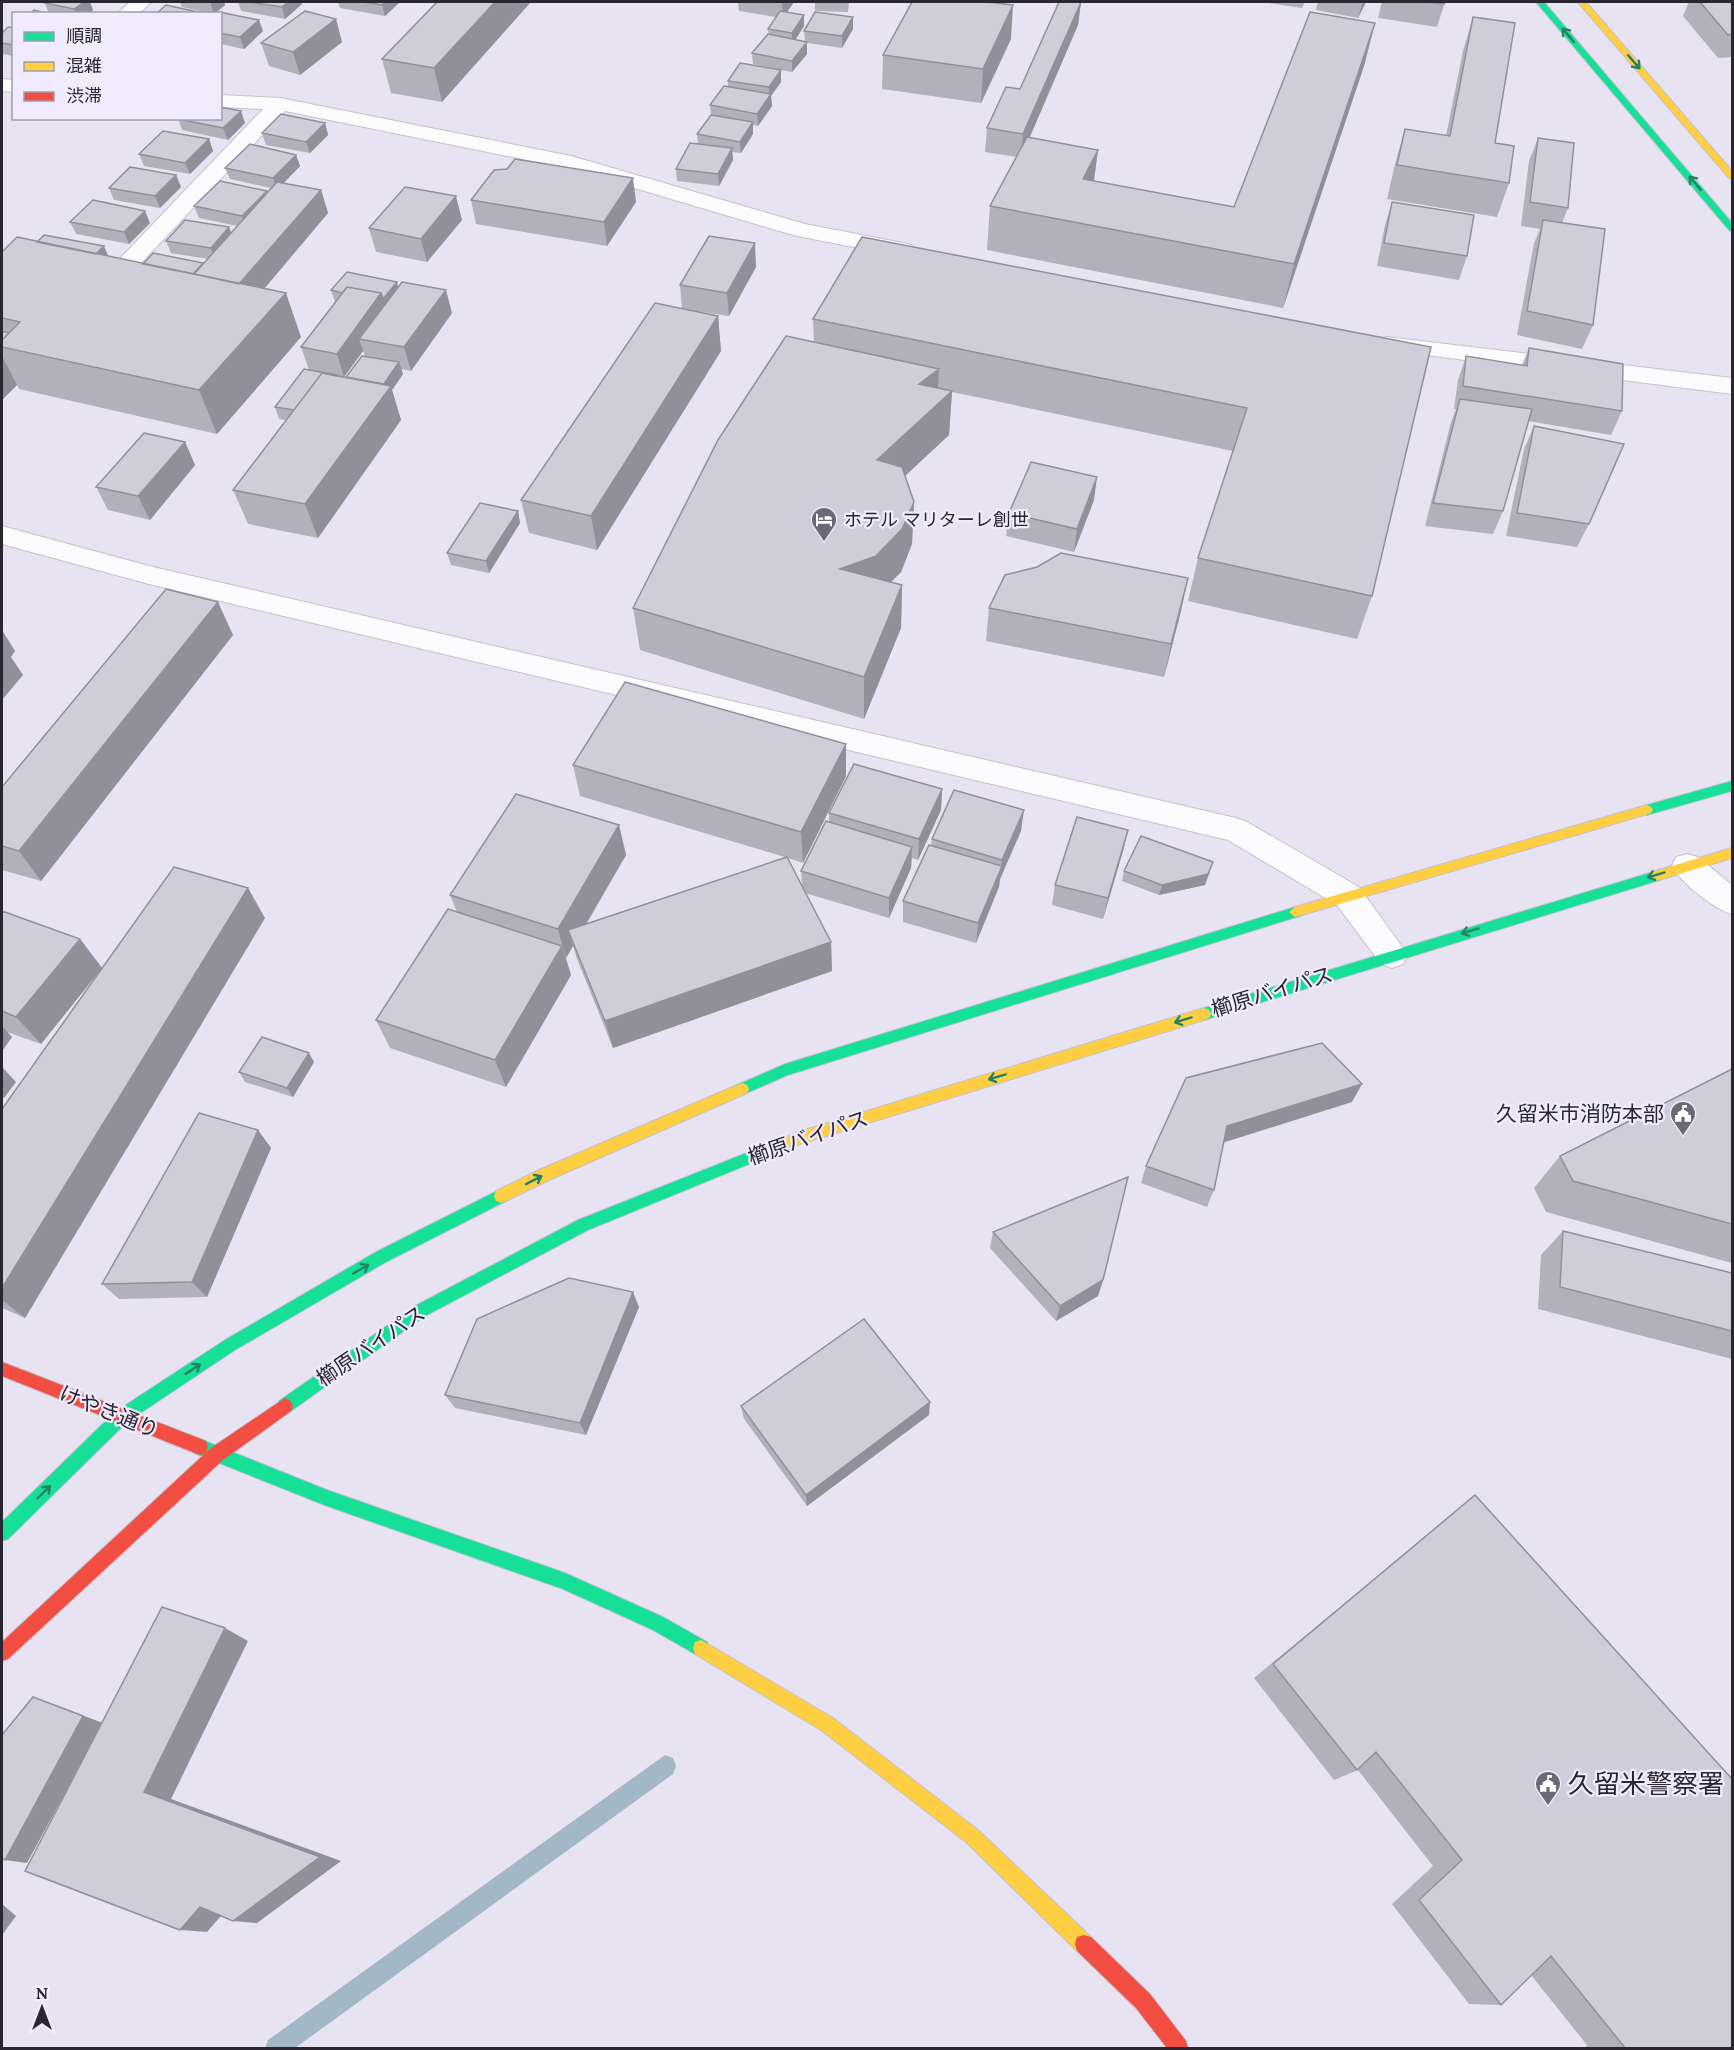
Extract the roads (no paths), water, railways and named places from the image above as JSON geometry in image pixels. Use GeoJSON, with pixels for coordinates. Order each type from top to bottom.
{"type":"FeatureCollection","features":[{"type":"Feature","properties":{"kind":"street"},"geometry":{"type":"LineString","coordinates":[[128,12],[141,2]]}},
{"type":"Feature","properties":{"kind":"street"},"geometry":{"type":"LineString","coordinates":[[1540,2],[1732,228]]}},
{"type":"Feature","properties":{"kind":"street"},"geometry":{"type":"LineString","coordinates":[[1582,2],[1732,176]]}},
{"type":"Feature","properties":{"kind":"street"},"geometry":{"type":"LineString","coordinates":[[222,101],[280,104],[571,162],[801,230],[928,255]]}},
{"type":"Feature","properties":{"kind":"street"},"geometry":{"type":"LineString","coordinates":[[118,274],[280,104]]}},
{"type":"Feature","properties":{"kind":"street"},"geometry":{"type":"LineString","coordinates":[[1367,342],[1732,386]]}},
{"type":"Feature","properties":{"kind":"street"},"geometry":{"type":"LineString","coordinates":[[2,535],[161,578],[1236,830],[1348,896],[1392,955]]}},
{"type":"Feature","properties":{"kind":"street"},"geometry":{"type":"LineString","coordinates":[[2,1533],[121,1417],[230,1345],[381,1257],[544,1175],[785,1070],[1348,896],[1732,786]]}},
{"type":"Feature","properties":{"kind":"street","name":"櫛原バイパス"},"geometry":{"type":"LineString","coordinates":[[2,1653],[217,1454],[420,1311],[583,1225],[798,1138],[1732,853]]}},
{"type":"Feature","properties":{"kind":"street"},"geometry":{"type":"LineString","coordinates":[[1687,866],[1732,902]]}},
{"type":"Feature","properties":{"kind":"street","name":"けやき通り"},"geometry":{"type":"LineString","coordinates":[[2,1369],[325,1497],[528,1566],[656,1621],[827,1724],[972,1836],[1143,2001],[1179,2049]]}},
{"type":"Feature","properties":{"kind":"waterway"},"geometry":{"type":"LineString","coordinates":[[276,2048],[665,1766]]}},
{"type":"Feature","properties":{"kind":"place","name":"ホテル マリターレ創世"},"geometry":{"type":"Point","coordinates":[824,543]}},
{"type":"Feature","properties":{"kind":"place","name":"久留米市消防本部"},"geometry":{"type":"Point","coordinates":[1683,1137]}},
{"type":"Feature","properties":{"kind":"place","name":"久留米警察署"},"geometry":{"type":"Point","coordinates":[1548,1807]}}]}
